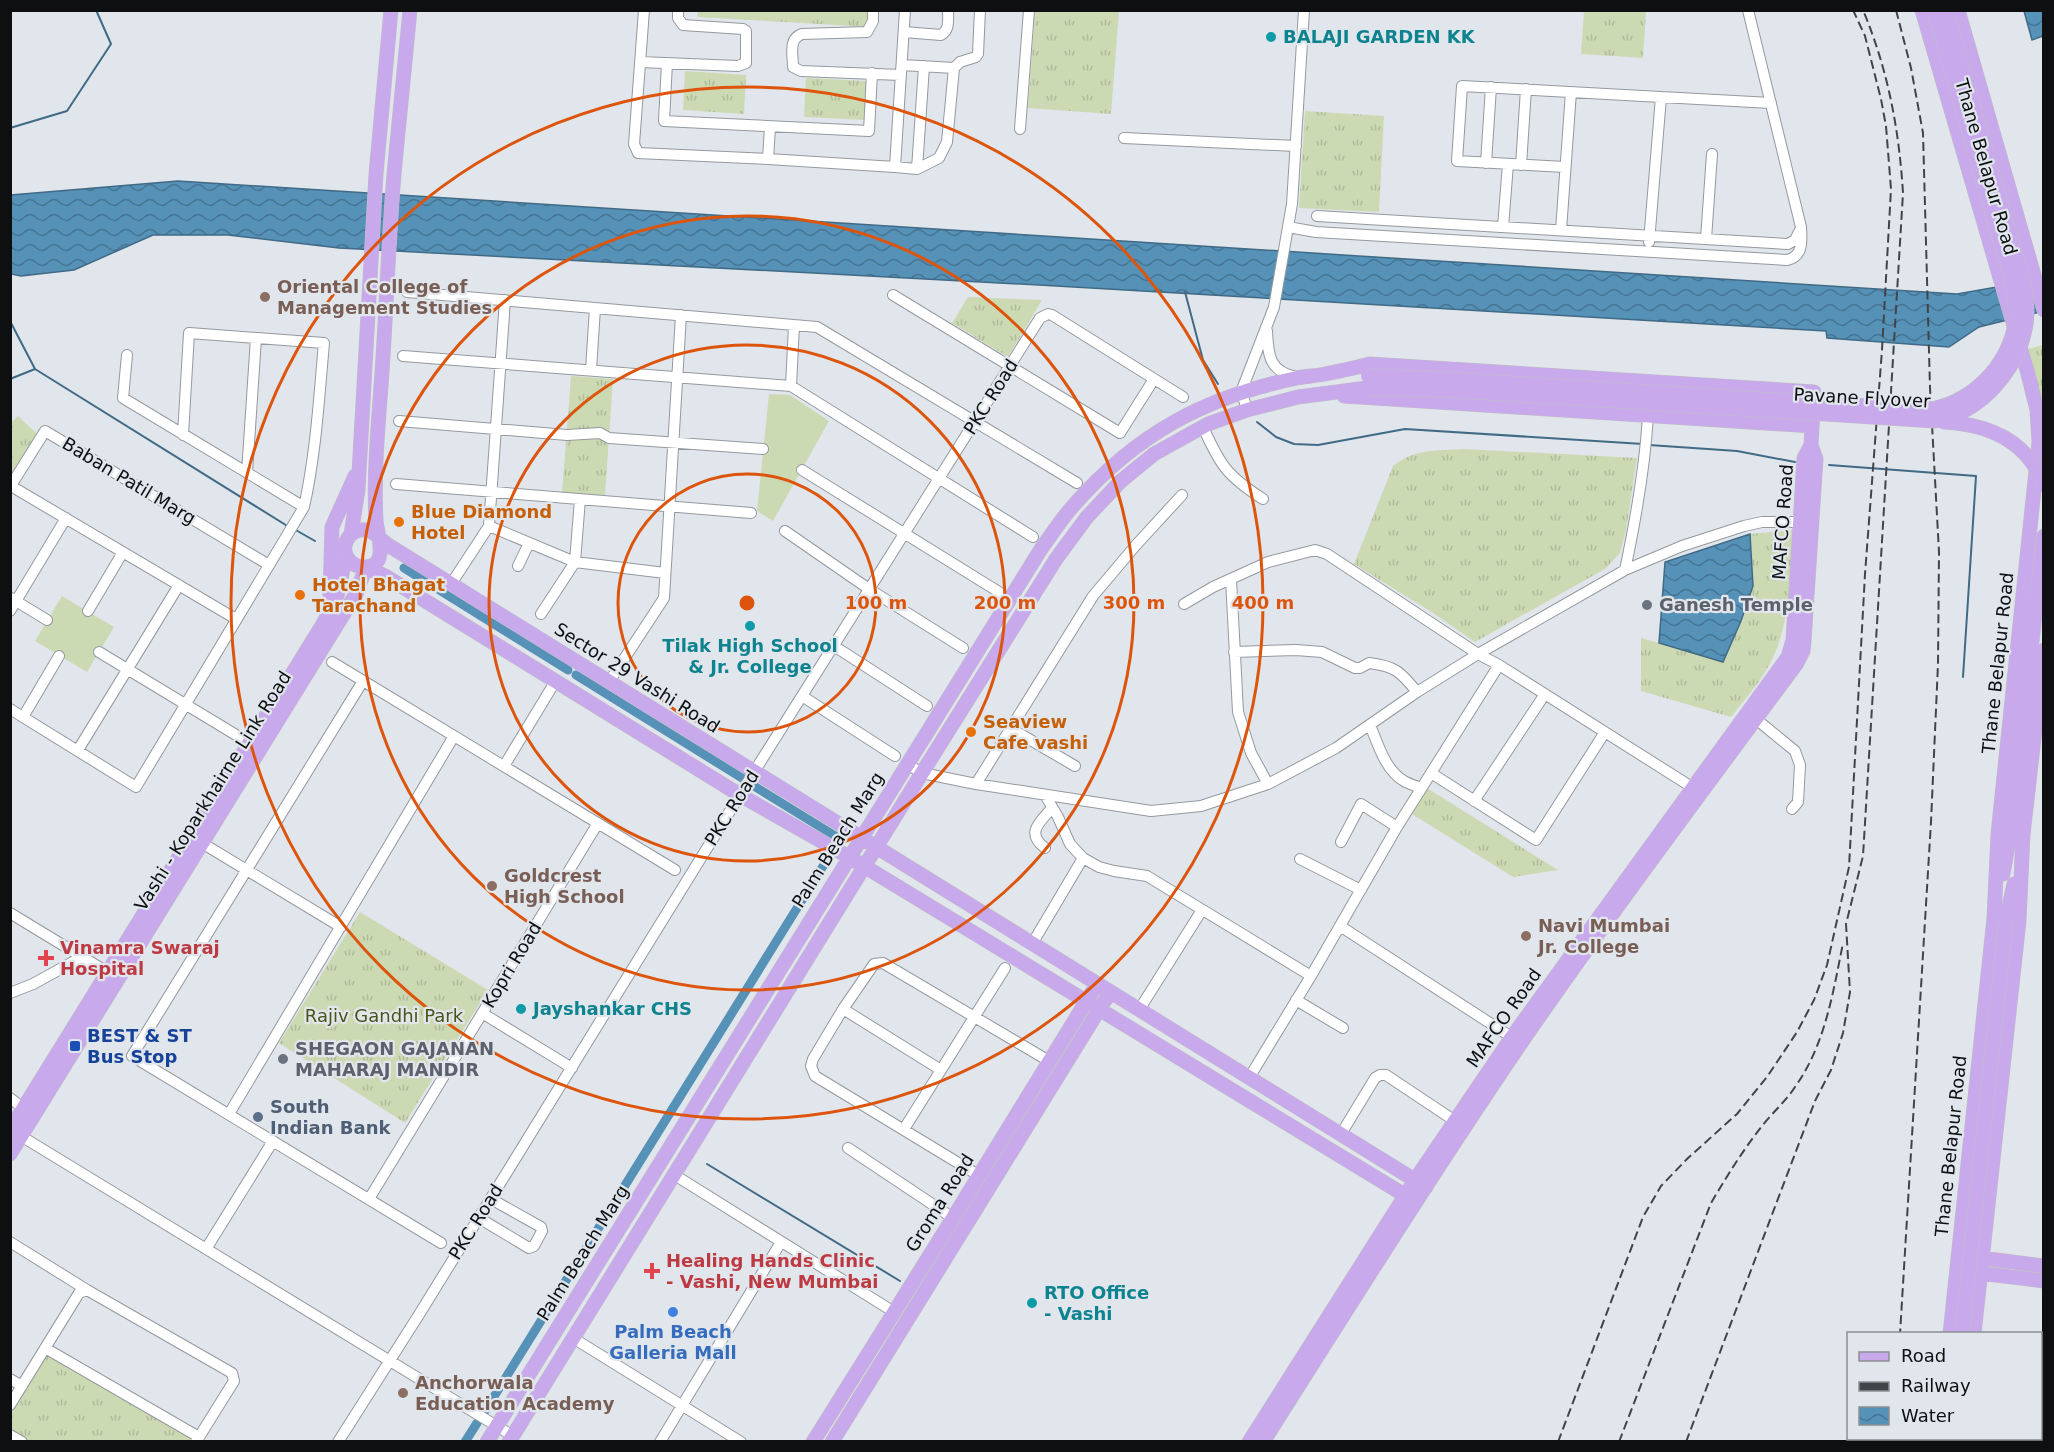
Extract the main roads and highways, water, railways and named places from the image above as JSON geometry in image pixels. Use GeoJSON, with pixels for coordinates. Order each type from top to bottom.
{"type":"FeatureCollection","features":[{"type":"Feature","properties":{"kind":"main road"},"geometry":{"type":"LineString","coordinates":[[391,10],[376,185],[357,501],[351,534],[345,544],[346,556],[354,565],[366,567],[385,576],[740,795],[849,857],[1411,1199]]}},
{"type":"Feature","properties":{"kind":"main road"},"geometry":{"type":"LineString","coordinates":[[366,567],[380,556],[381,544],[376,510],[377,456],[393,186],[410,10]]}},
{"type":"Feature","properties":{"kind":"main road","name":"Thane Belapur Road"},"geometry":{"type":"LineString","coordinates":[[1922,10],[2037,410],[2041,442],[1998,834],[2000,919],[1957,1255],[1950,1332]]}},
{"type":"Feature","properties":{"kind":"main road","name":"Pavane Flyover"},"geometry":{"type":"LineString","coordinates":[[1323,394],[1367,382],[1445,379],[1934,409],[1956,402],[1976,390],[1989,377],[2008,345],[2014,329],[2014,297],[2012,282],[1934,10]]}},
{"type":"Feature","properties":{"kind":"main road","name":"Pavane Flyover"},"geometry":{"type":"LineString","coordinates":[[1322,375],[1444,390],[1935,421],[1961,413],[1983,399],[1998,384],[2019,350],[2027,315],[2024,280],[1946,10]]}},
{"type":"Feature","properties":{"kind":"main road","name":"Thane Belapur Road"},"geometry":{"type":"LineString","coordinates":[[1958,10],[2043,310]]}},
{"type":"Feature","properties":{"kind":"main road","name":"MAFCO Road"},"geometry":{"type":"LineString","coordinates":[[1322,375],[1370,364],[1814,392],[1811,445],[1816,459],[1803,651],[1797,663],[1756,719],[1697,790]]}},
{"type":"Feature","properties":{"kind":"main road","name":"Palm Beach Marg"},"geometry":{"type":"LineString","coordinates":[[487,1442],[849,857],[901,760],[1041,549],[1073,506],[1109,468],[1143,440],[1200,407],[1299,377],[1322,375]]}},
{"type":"Feature","properties":{"kind":"main road"},"geometry":{"type":"LineString","coordinates":[[1323,394],[1366,399],[1812,426]]}},
{"type":"Feature","properties":{"kind":"main road","name":"Palm Beach Marg"},"geometry":{"type":"LineString","coordinates":[[511,1439],[922,773],[1056,559],[1087,517],[1121,481],[1154,454],[1203,427],[1247,410],[1298,397],[1323,394]]}},
{"type":"Feature","properties":{"kind":"main road"},"geometry":{"type":"LineString","coordinates":[[1935,421],[1976,425],[1993,431],[2009,441],[2035,467],[2043,485]]}},
{"type":"Feature","properties":{"kind":"main road","name":"MAFCO Road"},"geometry":{"type":"LineString","coordinates":[[1263,1442],[1411,1199],[1455,1121],[1697,790],[1792,649],[1804,458],[1811,445]]}},
{"type":"Feature","properties":{"kind":"main road"},"geometry":{"type":"LineString","coordinates":[[323,624],[331,590],[332,527],[351,488],[360,456]]}},
{"type":"Feature","properties":{"kind":"main road"},"geometry":{"type":"LineString","coordinates":[[351,534],[363,530],[379,538]]}},
{"type":"Feature","properties":{"kind":"main road"},"geometry":{"type":"LineString","coordinates":[[1974,1332],[2019,921],[2017,835],[2043,536]]}},
{"type":"Feature","properties":{"kind":"main road","name":"Sector 29 Vashi Road"},"geometry":{"type":"LineString","coordinates":[[379,538],[877,849],[1420,1183]]}},
{"type":"Feature","properties":{"kind":"main road","name":"Vashi - Koparkhairne Link Road"},"geometry":{"type":"LineString","coordinates":[[14,1132],[254,746],[337,596],[346,556]]}},
{"type":"Feature","properties":{"kind":"main road","name":"Vashi - Koparkhairne Link Road"},"geometry":{"type":"LineString","coordinates":[[254,746],[356,594],[366,567]]}},
{"type":"Feature","properties":{"kind":"main road"},"geometry":{"type":"LineString","coordinates":[[1962,1332],[2000,919],[2041,693],[2043,650]]}},
{"type":"Feature","properties":{"kind":"main road","name":"Vashi - Koparkhairne Link Road"},"geometry":{"type":"LineString","coordinates":[[10,1154],[14,1132],[24,1109],[113,976]]}},
{"type":"Feature","properties":{"kind":"main road","name":"Groma Road"},"geometry":{"type":"LineString","coordinates":[[813,1442],[1097,984]]}},
{"type":"Feature","properties":{"kind":"main road","name":"Groma Road"},"geometry":{"type":"LineString","coordinates":[[832,1442],[1110,992]]}},
{"type":"Feature","properties":{"kind":"main road","name":"MAFCO Road"},"geometry":{"type":"LineString","coordinates":[[1420,1183],[1516,1040]]}},
{"type":"Feature","properties":{"kind":"main road","name":"MAFCO Road"},"geometry":{"type":"LineString","coordinates":[[1249,1442],[1411,1199]]}},
{"type":"Feature","properties":{"kind":"main road"},"geometry":{"type":"LineString","coordinates":[[1957,1255],[2043,1266]]}},
{"type":"Feature","properties":{"kind":"main road"},"geometry":{"type":"LineString","coordinates":[[1956,1270],[2043,1281]]}},
{"type":"Feature","properties":{"kind":"water"},"geometry":{"type":"Polygon","coordinates":[[[2024,11],[2043,11],[2043,36],[2032,40],[2024,11]]]}},
{"type":"Feature","properties":{"kind":"water"},"geometry":{"type":"Polygon","coordinates":[[[178,181],[1957,294],[2043,279],[2044,311],[1979,327],[1949,347],[1827,338],[1826,331],[1039,285],[339,248],[228,235],[153,235],[74,270],[21,276],[11,274],[11,195],[178,181]]]}},
{"type":"Feature","properties":{"kind":"water"},"geometry":{"type":"Polygon","coordinates":[[[1750,534],[1753,586],[1723,662],[1659,643],[1665,562],[1750,534]]]}},
{"type":"Feature","properties":{"kind":"waterway"},"geometry":{"type":"LineString","coordinates":[[10,128],[67,111],[111,44],[96,10]]}},
{"type":"Feature","properties":{"kind":"waterway"},"geometry":{"type":"LineString","coordinates":[[1185,292],[1203,360],[1218,384]]}},
{"type":"Feature","properties":{"kind":"waterway"},"geometry":{"type":"LineString","coordinates":[[10,321],[35,369],[289,527]]}},
{"type":"Feature","properties":{"kind":"waterway"},"geometry":{"type":"LineString","coordinates":[[10,379],[35,369]]}},
{"type":"Feature","properties":{"kind":"waterway"},"geometry":{"type":"LineString","coordinates":[[1257,422],[1276,437],[1294,444],[1318,445],[1405,429],[1643,444]]}},
{"type":"Feature","properties":{"kind":"waterway"},"geometry":{"type":"LineString","coordinates":[[1649,445],[1737,451],[1795,462]]}},
{"type":"Feature","properties":{"kind":"waterway"},"geometry":{"type":"LineString","coordinates":[[1829,465],[1976,476],[1963,677]]}},
{"type":"Feature","properties":{"kind":"waterway"},"geometry":{"type":"LineString","coordinates":[[294,529],[315,541]]}},
{"type":"Feature","properties":{"kind":"waterway"},"geometry":{"type":"LineString","coordinates":[[404,568],[568,670]]}},
{"type":"Feature","properties":{"kind":"waterway"},"geometry":{"type":"LineString","coordinates":[[576,675],[742,778]]}},
{"type":"Feature","properties":{"kind":"waterway"},"geometry":{"type":"LineString","coordinates":[[754,786],[840,839]]}},
{"type":"Feature","properties":{"kind":"waterway"},"geometry":{"type":"LineString","coordinates":[[485,1411],[830,855]]}},
{"type":"Feature","properties":{"kind":"waterway"},"geometry":{"type":"LineString","coordinates":[[707,1164],[900,1281]]}},
{"type":"Feature","properties":{"kind":"waterway"},"geometry":{"type":"LineString","coordinates":[[465,1442],[477,1423]]}},
{"type":"Feature","properties":{"kind":"railway"},"geometry":{"type":"LineString","coordinates":[[1558,1442],[1643,1217],[1661,1186],[1737,1114],[1767,1077],[1797,1032],[1814,1000],[1827,965],[1849,867],[1865,574],[1882,350],[1891,189],[1886,126],[1881,99],[1865,36],[1853,10]]}},
{"type":"Feature","properties":{"kind":"railway"},"geometry":{"type":"LineString","coordinates":[[1686,1442],[1815,1101],[1831,1070],[1843,1033],[1850,992],[1846,924],[1863,856],[1903,193],[1899,146],[1886,77],[1863,10]]}},
{"type":"Feature","properties":{"kind":"railway"},"geometry":{"type":"LineString","coordinates":[[1896,10],[1911,68],[1923,133],[1930,388],[1939,552],[1938,664],[1931,822],[1900,1332]]}},
{"type":"Feature","properties":{"kind":"railway"},"geometry":{"type":"LineString","coordinates":[[1619,1442],[1711,1203],[1748,1144],[1795,1087],[1814,1054],[1826,1018],[1843,943]]}},
{"type":"Feature","properties":{"kind":"place","name":"BALAJI GARDEN KK"},"geometry":{"type":"Point","coordinates":[1271,37]}},
{"type":"Feature","properties":{"kind":"place","name":"Oriental College of Management Studies"},"geometry":{"type":"Point","coordinates":[265,297]}},
{"type":"Feature","properties":{"kind":"place","name":"Blue Diamond Hotel"},"geometry":{"type":"Point","coordinates":[399,522]}},
{"type":"Feature","properties":{"kind":"place","name":"Hotel Bhagat Tarachand"},"geometry":{"type":"Point","coordinates":[300,595]}},
{"type":"Feature","properties":{"kind":"place","name":"Ganesh Temple"},"geometry":{"type":"Point","coordinates":[1647,605]}},
{"type":"Feature","properties":{"kind":"place","name":"Tilak High School & Jr. College"},"geometry":{"type":"Point","coordinates":[750,626]}},
{"type":"Feature","properties":{"kind":"place","name":"Seaview Cafe vashi"},"geometry":{"type":"Point","coordinates":[971,732]}},
{"type":"Feature","properties":{"kind":"place","name":"Goldcrest High School"},"geometry":{"type":"Point","coordinates":[492,886]}},
{"type":"Feature","properties":{"kind":"place","name":"Navi Mumbai Jr. College"},"geometry":{"type":"Point","coordinates":[1526,936]}},
{"type":"Feature","properties":{"kind":"place","name":"Vinamra Swaraj Hospital"},"geometry":{"type":"Point","coordinates":[46,958]}},
{"type":"Feature","properties":{"kind":"place","name":"Jayshankar CHS"},"geometry":{"type":"Point","coordinates":[521,1009]}},
{"type":"Feature","properties":{"kind":"place","name":"BEST & ST Bus Stop"},"geometry":{"type":"Point","coordinates":[75,1046]}},
{"type":"Feature","properties":{"kind":"place","name":"SHEGAON GAJANAN MAHARAJ MANDIR"},"geometry":{"type":"Point","coordinates":[283,1059]}},
{"type":"Feature","properties":{"kind":"place","name":"South Indian Bank"},"geometry":{"type":"Point","coordinates":[258,1117]}},
{"type":"Feature","properties":{"kind":"place","name":"Healing Hands Clinic - Vashi, New Mumbai"},"geometry":{"type":"Point","coordinates":[652,1271]}},
{"type":"Feature","properties":{"kind":"place","name":"RTO Office - Vashi"},"geometry":{"type":"Point","coordinates":[1032,1303]}},
{"type":"Feature","properties":{"kind":"place","name":"Palm Beach Galleria Mall"},"geometry":{"type":"Point","coordinates":[673,1312]}},
{"type":"Feature","properties":{"kind":"place","name":"Anchorwala Education Academy"},"geometry":{"type":"Point","coordinates":[403,1393]}},
{"type":"Feature","properties":{"kind":"park label","name":"Rajiv Gandhi Park"},"geometry":{"type":"Point","coordinates":[384,1016]}}]}
